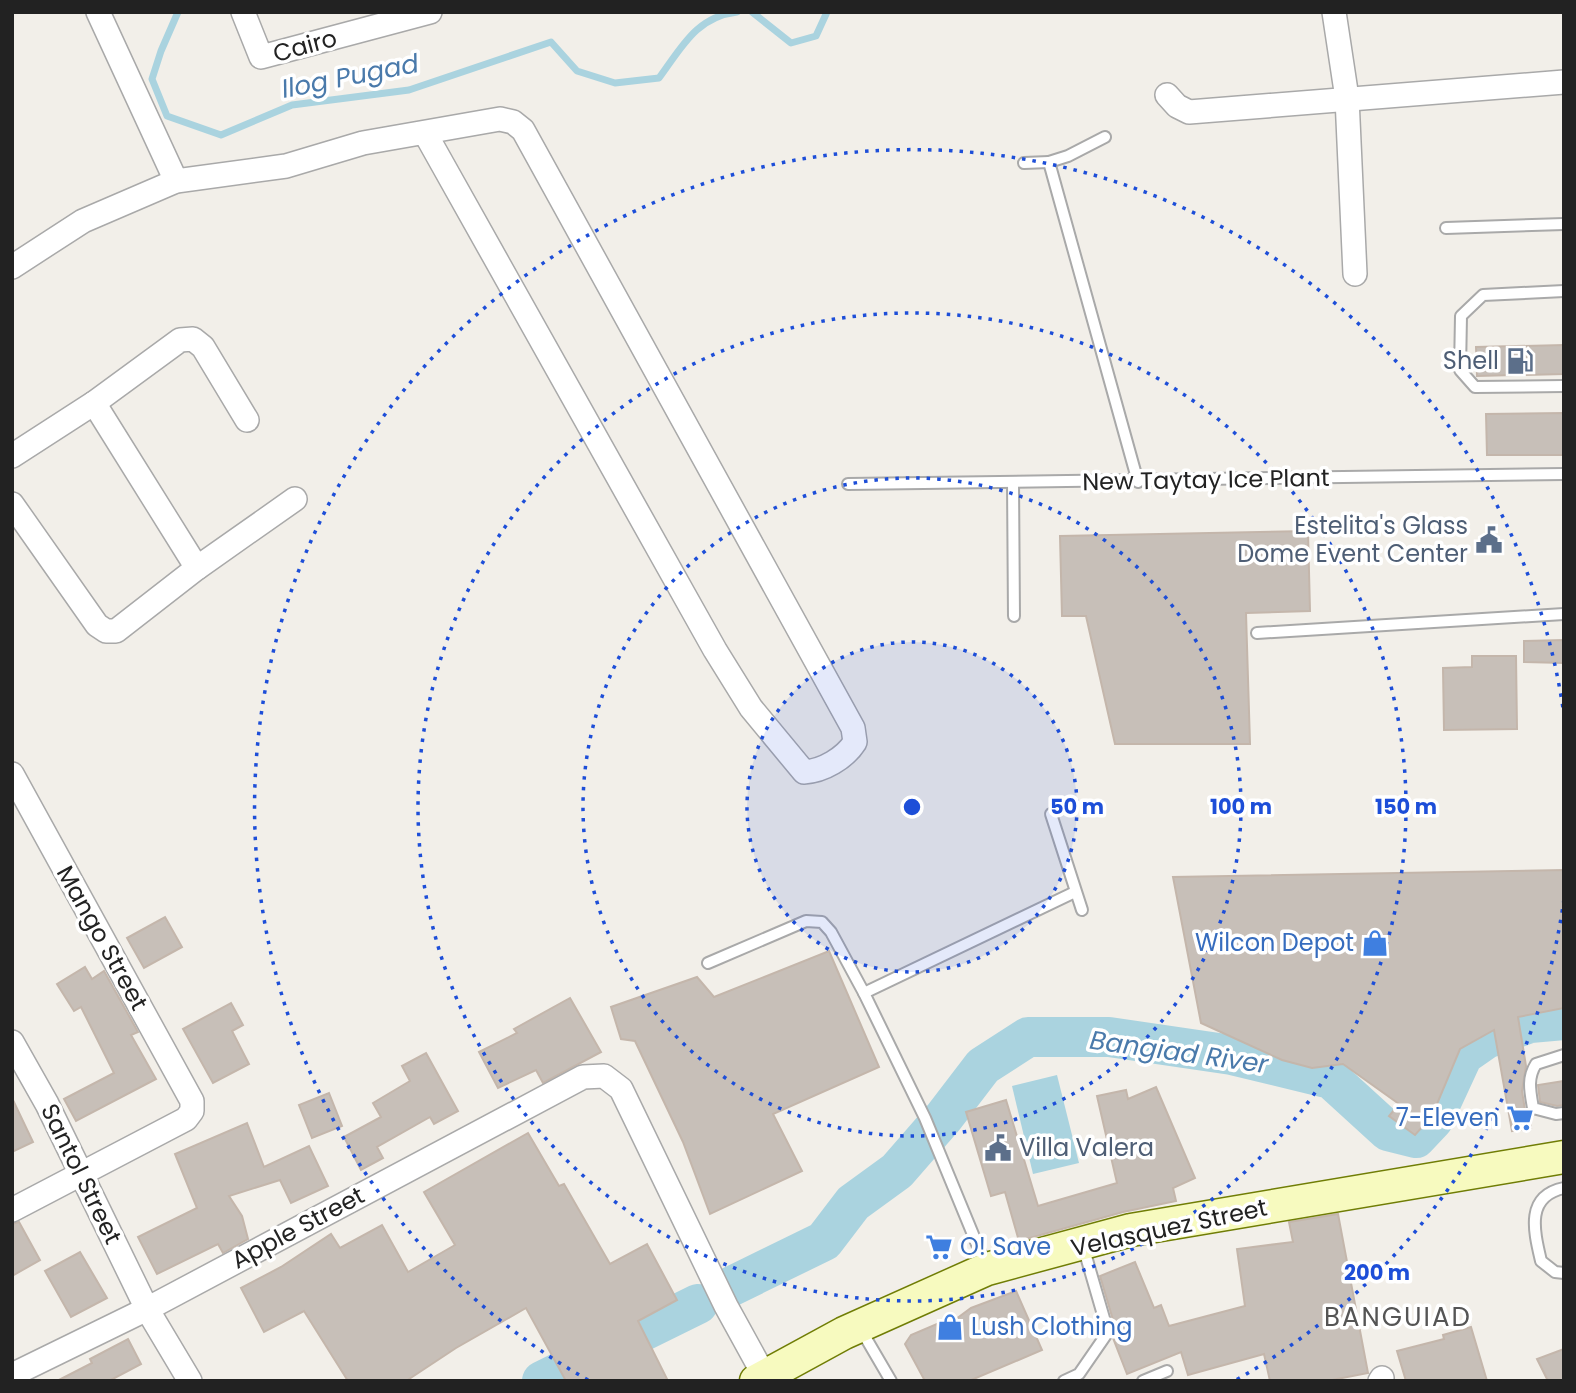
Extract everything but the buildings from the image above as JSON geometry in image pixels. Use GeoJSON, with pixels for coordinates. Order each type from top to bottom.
{"type":"FeatureCollection","features":[{"type":"Feature","properties":{"kind":"main road","name":"Velasquez Street"},"geometry":{"type":"LineString","coordinates":[[760,1379],[859,1326],[987,1269],[1131,1230],[1564,1157]]}},
{"type":"Feature","properties":{"kind":"street"},"geometry":{"type":"LineString","coordinates":[[98,12],[176,181]]}},
{"type":"Feature","properties":{"kind":"street","name":"Cairo"},"geometry":{"type":"LineString","coordinates":[[243,12],[261,57],[430,12]]}},
{"type":"Feature","properties":{"kind":"street"},"geometry":{"type":"LineString","coordinates":[[1334,12],[1347,99],[1355,274]]}},
{"type":"Feature","properties":{"kind":"street"},"geometry":{"type":"LineString","coordinates":[[1167,95],[1177,106],[1189,112],[1564,82]]}},
{"type":"Feature","properties":{"kind":"street"},"geometry":{"type":"LineString","coordinates":[[12,267],[83,221],[176,181],[286,166],[363,143],[500,119],[513,122],[523,130],[853,728],[855,741],[850,751],[817,772],[804,772],[751,708],[708,638],[425,133]]}},
{"type":"Feature","properties":{"kind":"street"},"geometry":{"type":"LineString","coordinates":[[12,456],[94,403],[180,340],[193,339],[203,347],[247,420]]}},
{"type":"Feature","properties":{"kind":"street"},"geometry":{"type":"LineString","coordinates":[[94,403],[197,568]]}},
{"type":"Feature","properties":{"kind":"street"},"geometry":{"type":"LineString","coordinates":[[12,504],[97,625],[106,631],[116,631],[197,568],[295,499]]}},
{"type":"Feature","properties":{"kind":"street","name":"Mango Street"},"geometry":{"type":"LineString","coordinates":[[12,774],[192,1101],[192,1111],[186,1119],[82,1174]]}},
{"type":"Feature","properties":{"kind":"street","name":"Santol Street"},"geometry":{"type":"LineString","coordinates":[[12,1042],[47,1104],[147,1309],[190,1381]]}},
{"type":"Feature","properties":{"kind":"street","name":"Apple Street"},"geometry":{"type":"LineString","coordinates":[[12,1375],[147,1309],[583,1077],[604,1076],[621,1089],[760,1379]]}},
{"type":"Feature","properties":{"kind":"street"},"geometry":{"type":"LineString","coordinates":[[12,1210],[82,1174]]}},
{"type":"Feature","properties":{"kind":"lane"},"geometry":{"type":"LineString","coordinates":[[1024,163],[1049,162],[1069,156],[1105,137]]}},
{"type":"Feature","properties":{"kind":"lane"},"geometry":{"type":"LineString","coordinates":[[1049,162],[1138,482]]}},
{"type":"Feature","properties":{"kind":"lane"},"geometry":{"type":"LineString","coordinates":[[1446,228],[1564,225]]}},
{"type":"Feature","properties":{"kind":"lane"},"geometry":{"type":"LineString","coordinates":[[1564,291],[1483,295],[1461,316],[1459,348],[1460,369],[1475,387],[1564,386]]}},
{"type":"Feature","properties":{"kind":"lane","name":"New Taytay Ice Plant"},"geometry":{"type":"LineString","coordinates":[[848,484],[1564,474]]}},
{"type":"Feature","properties":{"kind":"lane"},"geometry":{"type":"LineString","coordinates":[[1013,482],[1014,615]]}},
{"type":"Feature","properties":{"kind":"lane"},"geometry":{"type":"LineString","coordinates":[[1257,633],[1564,614]]}},
{"type":"Feature","properties":{"kind":"lane"},"geometry":{"type":"LineString","coordinates":[[1051,814],[1082,911]]}},
{"type":"Feature","properties":{"kind":"lane"},"geometry":{"type":"LineString","coordinates":[[864,993],[1075,892]]}},
{"type":"Feature","properties":{"kind":"lane"},"geometry":{"type":"LineString","coordinates":[[708,963],[806,921],[822,922],[831,932],[864,993],[925,1118],[987,1269]]}},
{"type":"Feature","properties":{"kind":"lane"},"geometry":{"type":"LineString","coordinates":[[1564,1055],[1536,1064],[1530,1073],[1533,1108],[1556,1114],[1564,1113]]}},
{"type":"Feature","properties":{"kind":"lane"},"geometry":{"type":"LineString","coordinates":[[1564,1188],[1545,1194],[1536,1206],[1536,1239],[1541,1261],[1555,1272],[1564,1273]]}},
{"type":"Feature","properties":{"kind":"lane"},"geometry":{"type":"LineString","coordinates":[[1064,1381],[1079,1374],[1108,1332],[1082,1244]]}},
{"type":"Feature","properties":{"kind":"lane"},"geometry":{"type":"LineString","coordinates":[[859,1326],[891,1381]]}},
{"type":"Feature","properties":{"kind":"lane"},"geometry":{"type":"LineString","coordinates":[[1143,1381],[1167,1371]]}},
{"type":"Feature","properties":{"kind":"water"},"geometry":{"type":"Polygon","coordinates":[[[1057,1075],[1079,1163],[1033,1174],[1012,1086],[1057,1075]]]}},
{"type":"Feature","properties":{"kind":"waterway","name":"Ilog Pugad"},"geometry":{"type":"LineString","coordinates":[[178,12],[152,79],[167,116],[221,135],[292,105],[409,90],[551,42],[577,71],[615,83],[659,78],[700,27],[723,15],[737,12]]}},
{"type":"Feature","properties":{"kind":"waterway","name":"Ilog Pugad"},"geometry":{"type":"LineString","coordinates":[[752,12],[791,43],[816,36],[827,12]]}},
{"type":"Feature","properties":{"kind":"waterway","name":"Bangiad River"},"geometry":{"type":"LineString","coordinates":[[728,1288],[824,1241],[853,1203],[897,1171],[944,1117],[983,1066],[1028,1037],[1109,1037],[1232,1055],[1331,1079],[1388,1131],[1416,1138],[1433,1120],[1463,1055],[1486,1039],[1530,1023],[1564,1020]]}},
{"type":"Feature","properties":{"kind":"waterway","name":"Bangiad River"},"geometry":{"type":"LineString","coordinates":[[542,1381],[698,1304]]}},
{"type":"Feature","properties":{"kind":"place","name":"Shell"},"geometry":{"type":"Point","coordinates":[1520,361]}},
{"type":"Feature","properties":{"kind":"place","name":"Estelita's Glass Dome Event Center"},"geometry":{"type":"Point","coordinates":[1489,540]}},
{"type":"Feature","properties":{"kind":"place","name":"Wilcon Depot"},"geometry":{"type":"Point","coordinates":[1375,943]}},
{"type":"Feature","properties":{"kind":"place","name":"7-Eleven"},"geometry":{"type":"Point","coordinates":[1520,1118]}},
{"type":"Feature","properties":{"kind":"place","name":"Villa Valera"},"geometry":{"type":"Point","coordinates":[998,1148]}},
{"type":"Feature","properties":{"kind":"place","name":"O! Save"},"geometry":{"type":"Point","coordinates":[939,1247]}},
{"type":"Feature","properties":{"kind":"place","name":"Lush Clothing"},"geometry":{"type":"Point","coordinates":[950,1327]}},
{"type":"Feature","properties":{"kind":"district","name":"BANGUIAD"},"geometry":{"type":"Point","coordinates":[1398,1317]}}]}
